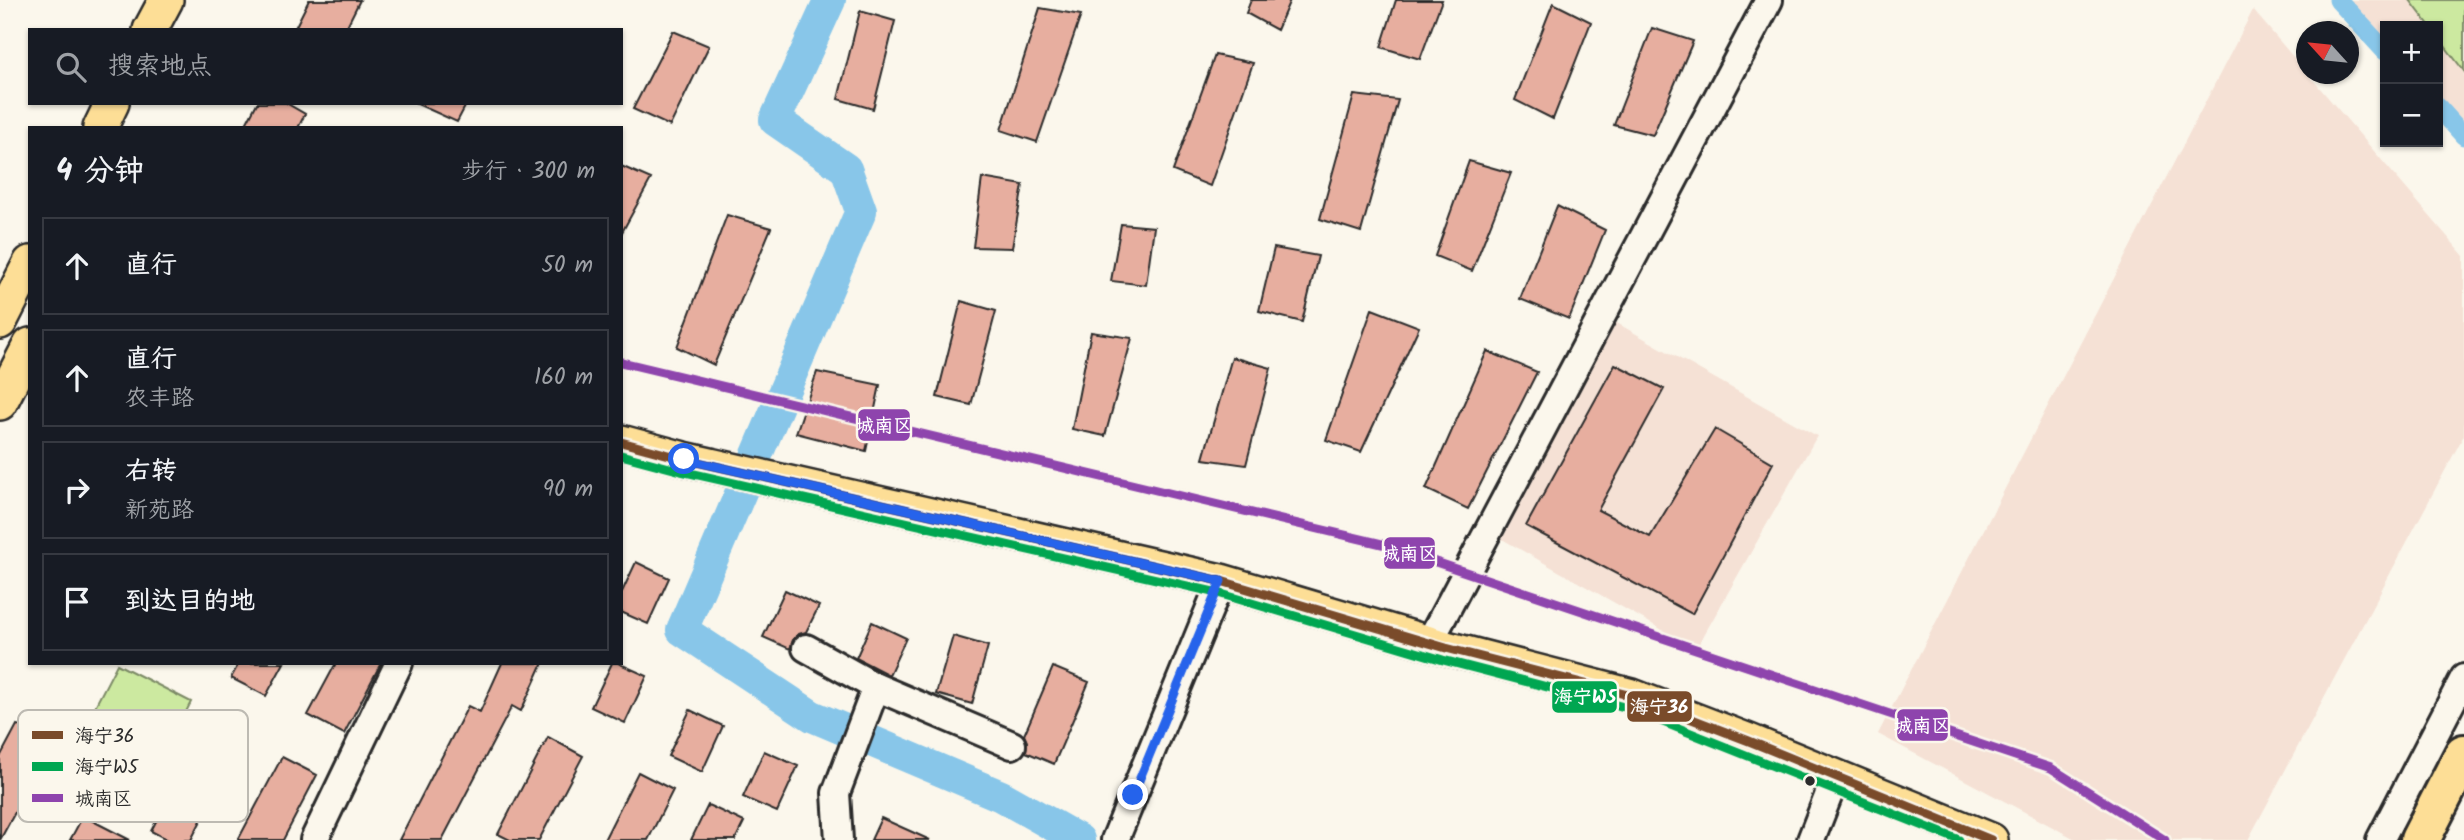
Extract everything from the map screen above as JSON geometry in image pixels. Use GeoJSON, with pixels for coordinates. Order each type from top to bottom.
{"type":"FeatureCollection","features":[{"type":"Feature","properties":{"kind":"highway"},"geometry":{"type":"LineString","coordinates":[[2420,840],[2464,754]]}},
{"type":"Feature","properties":{"kind":"main road"},"geometry":{"type":"LineString","coordinates":[[151,28],[166,0]]}},
{"type":"Feature","properties":{"kind":"main road"},"geometry":{"type":"LineString","coordinates":[[101,126],[111,105]]}},
{"type":"Feature","properties":{"kind":"main road"},"geometry":{"type":"LineString","coordinates":[[11,301],[28,267]]}},
{"type":"Feature","properties":{"kind":"main road"},"geometry":{"type":"LineString","coordinates":[[0,403],[28,349]]}},
{"type":"Feature","properties":{"kind":"main road"},"geometry":{"type":"LineString","coordinates":[[623,443],[684,459],[1221,581],[1429,643],[1632,696],[1991,840]]}},
{"type":"Feature","properties":{"kind":"street"},"geometry":{"type":"LineString","coordinates":[[1429,643],[1769,0]]}},
{"type":"Feature","properties":{"kind":"street"},"geometry":{"type":"LineString","coordinates":[[1115,840],[1221,581]]}},
{"type":"Feature","properties":{"kind":"street"},"geometry":{"type":"LineString","coordinates":[[806,648],[876,687],[1012,745]]}},
{"type":"Feature","properties":{"kind":"street"},"geometry":{"type":"LineString","coordinates":[[314,840],[397,665]]}},
{"type":"Feature","properties":{"kind":"street"},"geometry":{"type":"LineString","coordinates":[[2380,840],[2464,678]]}},
{"type":"Feature","properties":{"kind":"street"},"geometry":{"type":"LineString","coordinates":[[839,840],[836,793],[876,687]]}},
{"type":"Feature","properties":{"kind":"street"},"geometry":{"type":"LineString","coordinates":[[1811,840],[1836,776]]}},
{"type":"Feature","properties":{"kind":"shaded area"},"geometry":{"type":"Polygon","coordinates":[[[2336,0],[2464,0],[2464,139],[2443,116],[2443,21],[2380,21],[2380,48],[2359,25],[2359,21],[2355,21],[2336,0]]]}},
{"type":"Feature","properties":{"kind":"shaded area"},"geometry":{"type":"Polygon","coordinates":[[[2253,10],[2296,60],[2296,84],[2316,84],[2464,256],[2464,435],[2248,840],[2077,840],[1878,734],[2253,10]]]}},
{"type":"Feature","properties":{"kind":"shaded area"},"geometry":{"type":"Polygon","coordinates":[[[1615,322],[1817,436],[1696,649],[1502,539],[1615,322]]]}},
{"type":"Feature","properties":{"kind":"green space"},"geometry":{"type":"Polygon","coordinates":[[[2410,0],[2464,0],[2464,71],[2443,44],[2443,21],[2426,21],[2410,0]]]}},
{"type":"Feature","properties":{"kind":"green space"},"geometry":{"type":"Polygon","coordinates":[[[116,665],[191,702],[187,710],[93,710],[116,665]]]}},
{"type":"Feature","properties":{"kind":"building"},"geometry":{"type":"Polygon","coordinates":[[[309,0],[360,0],[346,28],[295,28],[309,0]]]}},
{"type":"Feature","properties":{"kind":"building"},"geometry":{"type":"Polygon","coordinates":[[[1251,0],[1290,0],[1277,30],[1246,13],[1251,0]]]}},
{"type":"Feature","properties":{"kind":"building"},"geometry":{"type":"Polygon","coordinates":[[[1396,0],[1442,0],[1420,59],[1381,47],[1396,0]]]}},
{"type":"Feature","properties":{"kind":"building"},"geometry":{"type":"Polygon","coordinates":[[[1553,3],[1591,22],[1553,119],[1515,100],[1553,3]]]}},
{"type":"Feature","properties":{"kind":"building"},"geometry":{"type":"Polygon","coordinates":[[[1040,8],[1081,15],[1037,142],[1001,130],[1040,8]]]}},
{"type":"Feature","properties":{"kind":"building"},"geometry":{"type":"Polygon","coordinates":[[[860,11],[895,21],[873,109],[838,99],[860,11]]]}},
{"type":"Feature","properties":{"kind":"building"},"geometry":{"type":"Polygon","coordinates":[[[1652,28],[1693,41],[1653,135],[1614,125],[1652,28]]]}},
{"type":"Feature","properties":{"kind":"building"},"geometry":{"type":"Polygon","coordinates":[[[673,31],[709,46],[670,126],[633,109],[673,31]]]}},
{"type":"Feature","properties":{"kind":"building"},"geometry":{"type":"Polygon","coordinates":[[[1215,55],[1253,63],[1210,186],[1173,171],[1215,55]]]}},
{"type":"Feature","properties":{"kind":"building"},"geometry":{"type":"Polygon","coordinates":[[[1354,95],[1398,100],[1361,232],[1320,219],[1354,95]]]}},
{"type":"Feature","properties":{"kind":"building"},"geometry":{"type":"Polygon","coordinates":[[[256,105],[289,105],[305,114],[299,126],[245,126],[256,105]]]}},
{"type":"Feature","properties":{"kind":"building"},"geometry":{"type":"Polygon","coordinates":[[[419,105],[466,105],[457,122],[419,105]]]}},
{"type":"Feature","properties":{"kind":"building"},"geometry":{"type":"Polygon","coordinates":[[[1469,161],[1511,173],[1472,271],[1435,256],[1469,161]]]}},
{"type":"Feature","properties":{"kind":"building"},"geometry":{"type":"Polygon","coordinates":[[[623,167],[651,179],[623,230],[623,167]]]}},
{"type":"Feature","properties":{"kind":"building"},"geometry":{"type":"Polygon","coordinates":[[[982,178],[1023,185],[1012,248],[973,247],[982,178]]]}},
{"type":"Feature","properties":{"kind":"building"},"geometry":{"type":"Polygon","coordinates":[[[1557,206],[1605,230],[1569,319],[1520,299],[1557,206]]]}},
{"type":"Feature","properties":{"kind":"building"},"geometry":{"type":"Polygon","coordinates":[[[727,215],[771,228],[714,365],[677,347],[727,215]]]}},
{"type":"Feature","properties":{"kind":"building"},"geometry":{"type":"Polygon","coordinates":[[[1121,224],[1154,227],[1146,285],[1111,281],[1121,224]]]}},
{"type":"Feature","properties":{"kind":"building"},"geometry":{"type":"Polygon","coordinates":[[[1274,248],[1318,256],[1302,322],[1259,311],[1274,248]]]}},
{"type":"Feature","properties":{"kind":"building"},"geometry":{"type":"Polygon","coordinates":[[[961,301],[996,311],[971,405],[937,397],[961,301]]]}},
{"type":"Feature","properties":{"kind":"building"},"geometry":{"type":"Polygon","coordinates":[[[1372,309],[1419,327],[1361,452],[1326,440],[1372,309]]]}},
{"type":"Feature","properties":{"kind":"building"},"geometry":{"type":"Polygon","coordinates":[[[1091,332],[1132,338],[1105,436],[1072,429],[1091,332]]]}},
{"type":"Feature","properties":{"kind":"building"},"geometry":{"type":"Polygon","coordinates":[[[1487,351],[1537,372],[1468,509],[1426,489],[1487,351]]]}},
{"type":"Feature","properties":{"kind":"building"},"geometry":{"type":"Polygon","coordinates":[[[1232,357],[1271,368],[1246,465],[1203,459],[1232,357]]]}},
{"type":"Feature","properties":{"kind":"building"},"geometry":{"type":"Polygon","coordinates":[[[1615,364],[1664,389],[1598,510],[1650,537],[1715,429],[1773,463],[1692,614],[1526,526],[1615,364]]]}},
{"type":"Feature","properties":{"kind":"building"},"geometry":{"type":"Polygon","coordinates":[[[817,372],[880,385],[866,451],[796,433],[817,372]]]}},
{"type":"Feature","properties":{"kind":"building"},"geometry":{"type":"Polygon","coordinates":[[[636,562],[669,578],[648,624],[623,613],[623,590],[636,562]]]}},
{"type":"Feature","properties":{"kind":"building"},"geometry":{"type":"Polygon","coordinates":[[[785,590],[819,606],[806,632],[793,640],[790,649],[763,637],[785,590]]]}},
{"type":"Feature","properties":{"kind":"building"},"geometry":{"type":"Polygon","coordinates":[[[872,622],[906,638],[889,675],[856,658],[872,622]]]}},
{"type":"Feature","properties":{"kind":"building"},"geometry":{"type":"Polygon","coordinates":[[[953,636],[988,646],[972,704],[936,694],[953,636]]]}},
{"type":"Feature","properties":{"kind":"building"},"geometry":{"type":"Polygon","coordinates":[[[238,665],[283,665],[266,696],[231,678],[238,665]]]}},
{"type":"Feature","properties":{"kind":"building"},"geometry":{"type":"Polygon","coordinates":[[[335,665],[380,665],[344,734],[308,715],[335,665]]]}},
{"type":"Feature","properties":{"kind":"building"},"geometry":{"type":"Polygon","coordinates":[[[501,665],[542,665],[521,711],[512,706],[442,840],[399,840],[468,706],[480,712],[501,665]]]}},
{"type":"Feature","properties":{"kind":"building"},"geometry":{"type":"Polygon","coordinates":[[[611,665],[622,665],[647,676],[625,723],[591,707],[611,665]]]}},
{"type":"Feature","properties":{"kind":"building"},"geometry":{"type":"Polygon","coordinates":[[[1053,667],[1089,682],[1054,764],[1026,752],[1027,742],[1024,735],[1053,667]]]}},
{"type":"Feature","properties":{"kind":"building"},"geometry":{"type":"Polygon","coordinates":[[[690,710],[723,726],[702,772],[668,756],[690,710]]]}},
{"type":"Feature","properties":{"kind":"building"},"geometry":{"type":"Polygon","coordinates":[[[18,726],[18,807],[0,840],[0,757],[18,726]]]}},
{"type":"Feature","properties":{"kind":"building"},"geometry":{"type":"Polygon","coordinates":[[[548,737],[583,756],[539,840],[510,840],[498,834],[548,737]]]}},
{"type":"Feature","properties":{"kind":"building"},"geometry":{"type":"Polygon","coordinates":[[[764,751],[798,766],[777,812],[743,797],[764,751]]]}},
{"type":"Feature","properties":{"kind":"building"},"geometry":{"type":"Polygon","coordinates":[[[282,757],[317,775],[283,840],[238,840],[282,757]]]}},
{"type":"Feature","properties":{"kind":"building"},"geometry":{"type":"Polygon","coordinates":[[[638,772],[673,790],[648,840],[604,840],[638,772]]]}},
{"type":"Feature","properties":{"kind":"building"},"geometry":{"type":"Polygon","coordinates":[[[708,805],[744,822],[735,840],[691,840],[708,805]]]}},
{"type":"Feature","properties":{"kind":"building"},"geometry":{"type":"Polygon","coordinates":[[[881,818],[930,840],[871,840],[881,818]]]}},
{"type":"Feature","properties":{"kind":"building"},"geometry":{"type":"Polygon","coordinates":[[[80,822],[95,822],[130,840],[70,840],[80,822]]]}},
{"type":"Feature","properties":{"kind":"building"},"geometry":{"type":"Polygon","coordinates":[[[156,822],[200,822],[191,840],[168,840],[151,831],[156,822]]]}},
{"type":"Feature","properties":{"kind":"waterway"},"geometry":{"type":"LineString","coordinates":[[830,0],[775,120],[846,169],[861,211],[682,630],[812,716],[1001,796],[1079,840]]}},
{"type":"Feature","properties":{"kind":"waterway"},"geometry":{"type":"LineString","coordinates":[[2338,0],[2380,46]]}},
{"type":"Feature","properties":{"kind":"waterway"},"geometry":{"type":"LineString","coordinates":[[2443,113],[2464,136]]}},
{"type":"Feature","properties":{"kind":"transit line","name":"城南区"},"geometry":{"type":"LineString","coordinates":[[623,362],[1382,544],[2051,768],[2165,840]]}},
{"type":"Feature","properties":{"kind":"transit line","name":"海宁36"},"geometry":{"type":"LineString","coordinates":[[623,443],[684,459],[1221,581],[1446,648],[1632,696],[1991,840]]}},
{"type":"Feature","properties":{"kind":"transit line","name":"海宁W5"},"geometry":{"type":"LineString","coordinates":[[623,456],[1218,593],[1443,660],[1628,708],[1959,840]]}},
{"type":"Feature","properties":{"kind":"route"},"geometry":{"type":"LineString","coordinates":[[684,459],[1221,581],[1133,795]]}}]}
